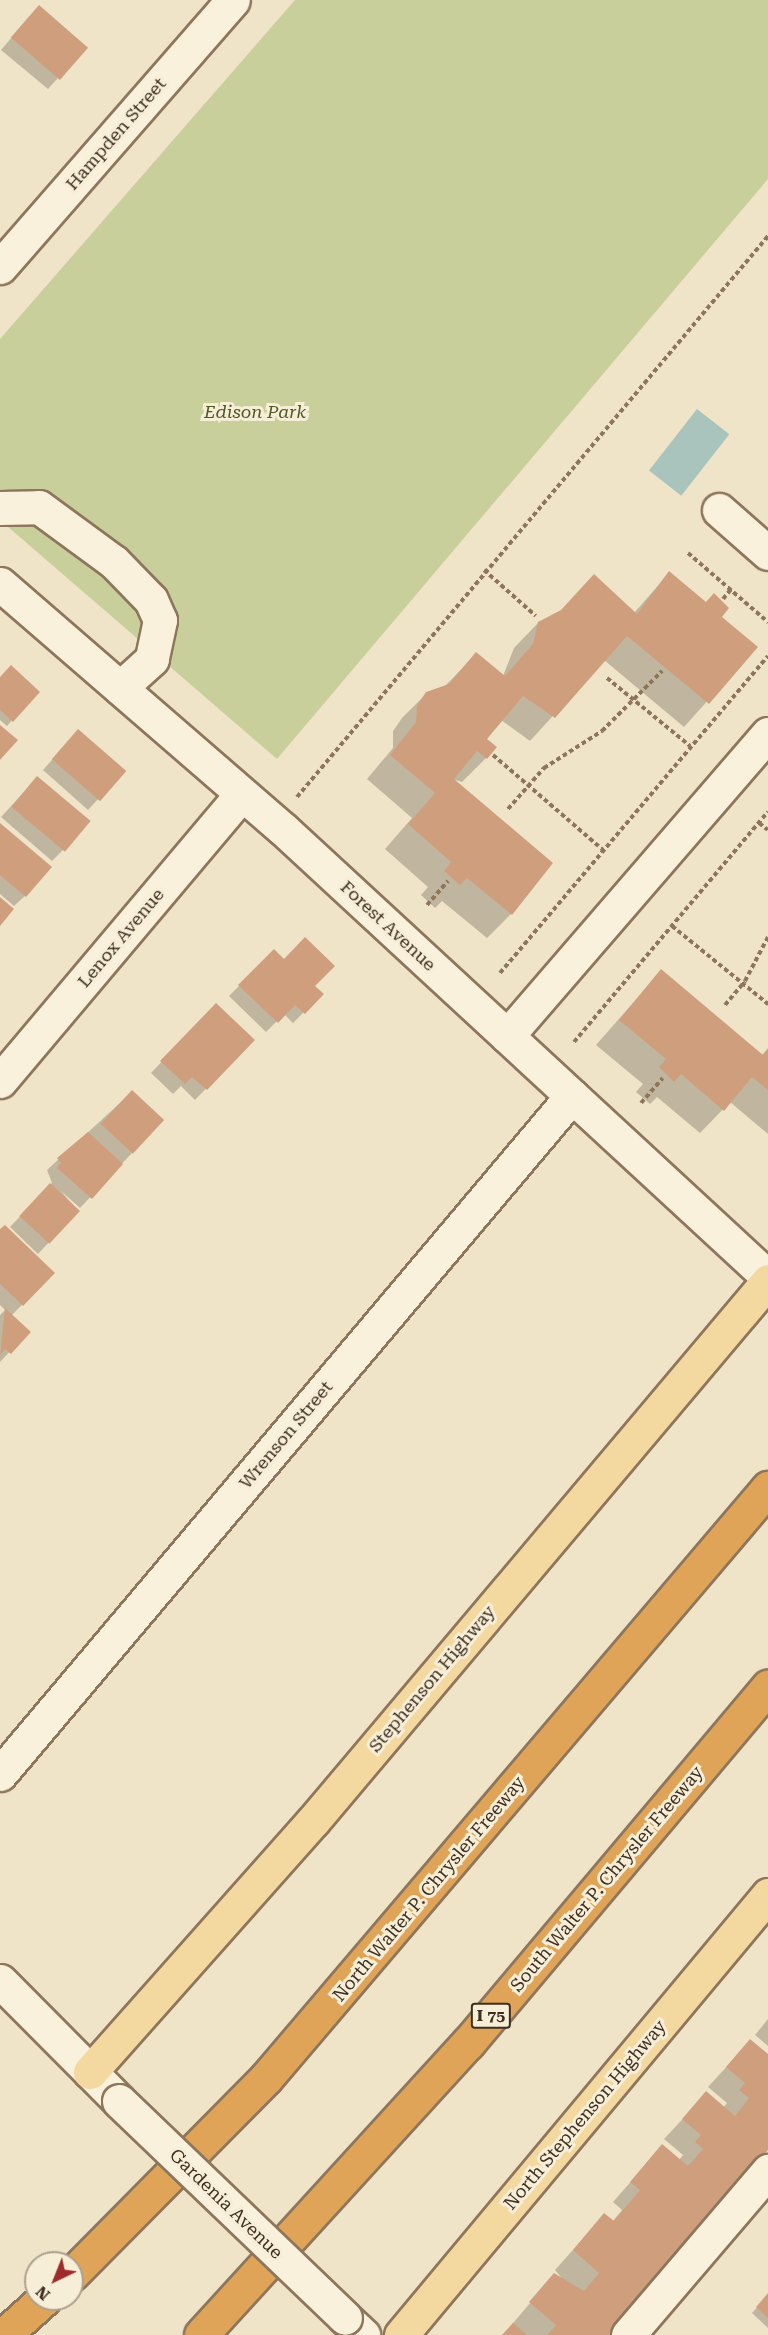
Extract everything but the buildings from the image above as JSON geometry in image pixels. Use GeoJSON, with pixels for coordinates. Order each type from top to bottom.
{"type":"FeatureCollection","features":[{"type":"Feature","properties":{"kind":"highway","name":"North Walter P. Chrysler Freeway"},"geometry":{"type":"LineString","coordinates":[[84,2262],[266,2078],[768,1488]]}},
{"type":"Feature","properties":{"kind":"highway","name":"South Walter P. Chrysler Freeway"},"geometry":{"type":"LineString","coordinates":[[201,2335],[468,2043],[768,1687]]}},
{"type":"Feature","properties":{"kind":"highway"},"geometry":{"type":"LineString","coordinates":[[4,2335],[31,2311]]}},
{"type":"Feature","properties":{"kind":"main road","name":"Stephenson Highway"},"geometry":{"type":"LineString","coordinates":[[90,2072],[313,1821],[768,1279]]}},
{"type":"Feature","properties":{"kind":"main road","name":"North Stephenson Highway"},"geometry":{"type":"LineString","coordinates":[[401,2335],[768,1895]]}},
{"type":"Feature","properties":{"kind":"street","name":"Hampden Street"},"geometry":{"type":"LineString","coordinates":[[0,267],[233,0]]}},
{"type":"Feature","properties":{"kind":"street"},"geometry":{"type":"LineString","coordinates":[[0,507],[39,507],[114,562],[151,600],[160,620],[152,659],[120,687]]}},
{"type":"Feature","properties":{"kind":"street"},"geometry":{"type":"LineString","coordinates":[[719,510],[768,553]]}},
{"type":"Feature","properties":{"kind":"street","name":"Forest Avenue"},"geometry":{"type":"LineString","coordinates":[[0,584],[242,794],[768,1279]]}},
{"type":"Feature","properties":{"kind":"street"},"geometry":{"type":"LineString","coordinates":[[507,1036],[768,734]]}},
{"type":"Feature","properties":{"kind":"street","name":"Lenox Avenue"},"geometry":{"type":"LineString","coordinates":[[0,1081],[242,794]]}},
{"type":"Feature","properties":{"kind":"street","name":"Wrenson Street"},"geometry":{"type":"LineString","coordinates":[[0,1774],[572,1096]]}},
{"type":"Feature","properties":{"kind":"street","name":"Gardenia Avenue"},"geometry":{"type":"LineString","coordinates":[[0,1981],[119,2101],[354,2326]]}},
{"type":"Feature","properties":{"kind":"street"},"geometry":{"type":"LineString","coordinates":[[628,2335],[768,2171]]}},
{"type":"Feature","properties":{"kind":"path"},"geometry":{"type":"LineString","coordinates":[[288,806],[484,570],[768,236]]}},
{"type":"Feature","properties":{"kind":"path"},"geometry":{"type":"LineString","coordinates":[[688,553],[768,622]]}},
{"type":"Feature","properties":{"kind":"path"},"geometry":{"type":"LineString","coordinates":[[484,570],[536,616]]}},
{"type":"Feature","properties":{"kind":"path"},"geometry":{"type":"LineString","coordinates":[[723,599],[730,589]]}},
{"type":"Feature","properties":{"kind":"path"},"geometry":{"type":"LineString","coordinates":[[500,973],[768,656]]}},
{"type":"Feature","properties":{"kind":"path"},"geometry":{"type":"LineString","coordinates":[[508,809],[529,785],[634,701],[662,671]]}},
{"type":"Feature","properties":{"kind":"path"},"geometry":{"type":"LineString","coordinates":[[607,678],[690,746]]}},
{"type":"Feature","properties":{"kind":"path"},"geometry":{"type":"LineString","coordinates":[[493,755],[603,850]]}},
{"type":"Feature","properties":{"kind":"path"},"geometry":{"type":"LineString","coordinates":[[574,1042],[768,812]]}},
{"type":"Feature","properties":{"kind":"path"},"geometry":{"type":"LineString","coordinates":[[759,823],[768,830]]}},
{"type":"Feature","properties":{"kind":"path"},"geometry":{"type":"LineString","coordinates":[[427,905],[448,881]]}},
{"type":"Feature","properties":{"kind":"path"},"geometry":{"type":"LineString","coordinates":[[672,926],[768,1004]]}},
{"type":"Feature","properties":{"kind":"path"},"geometry":{"type":"LineString","coordinates":[[725,1005],[743,983],[768,937]]}},
{"type":"Feature","properties":{"kind":"path"},"geometry":{"type":"LineString","coordinates":[[641,1103],[663,1078]]}},
{"type":"Feature","properties":{"kind":"green space","name":"Edison Park"},"geometry":{"type":"Polygon","coordinates":[[[295,0],[768,0],[768,179],[277,759],[0,520],[0,339],[295,0]]]}},
{"type":"Feature","properties":{"kind":"water"},"geometry":{"type":"Polygon","coordinates":[[[697,409],[729,434],[681,496],[649,470],[697,409]]]}}]}
